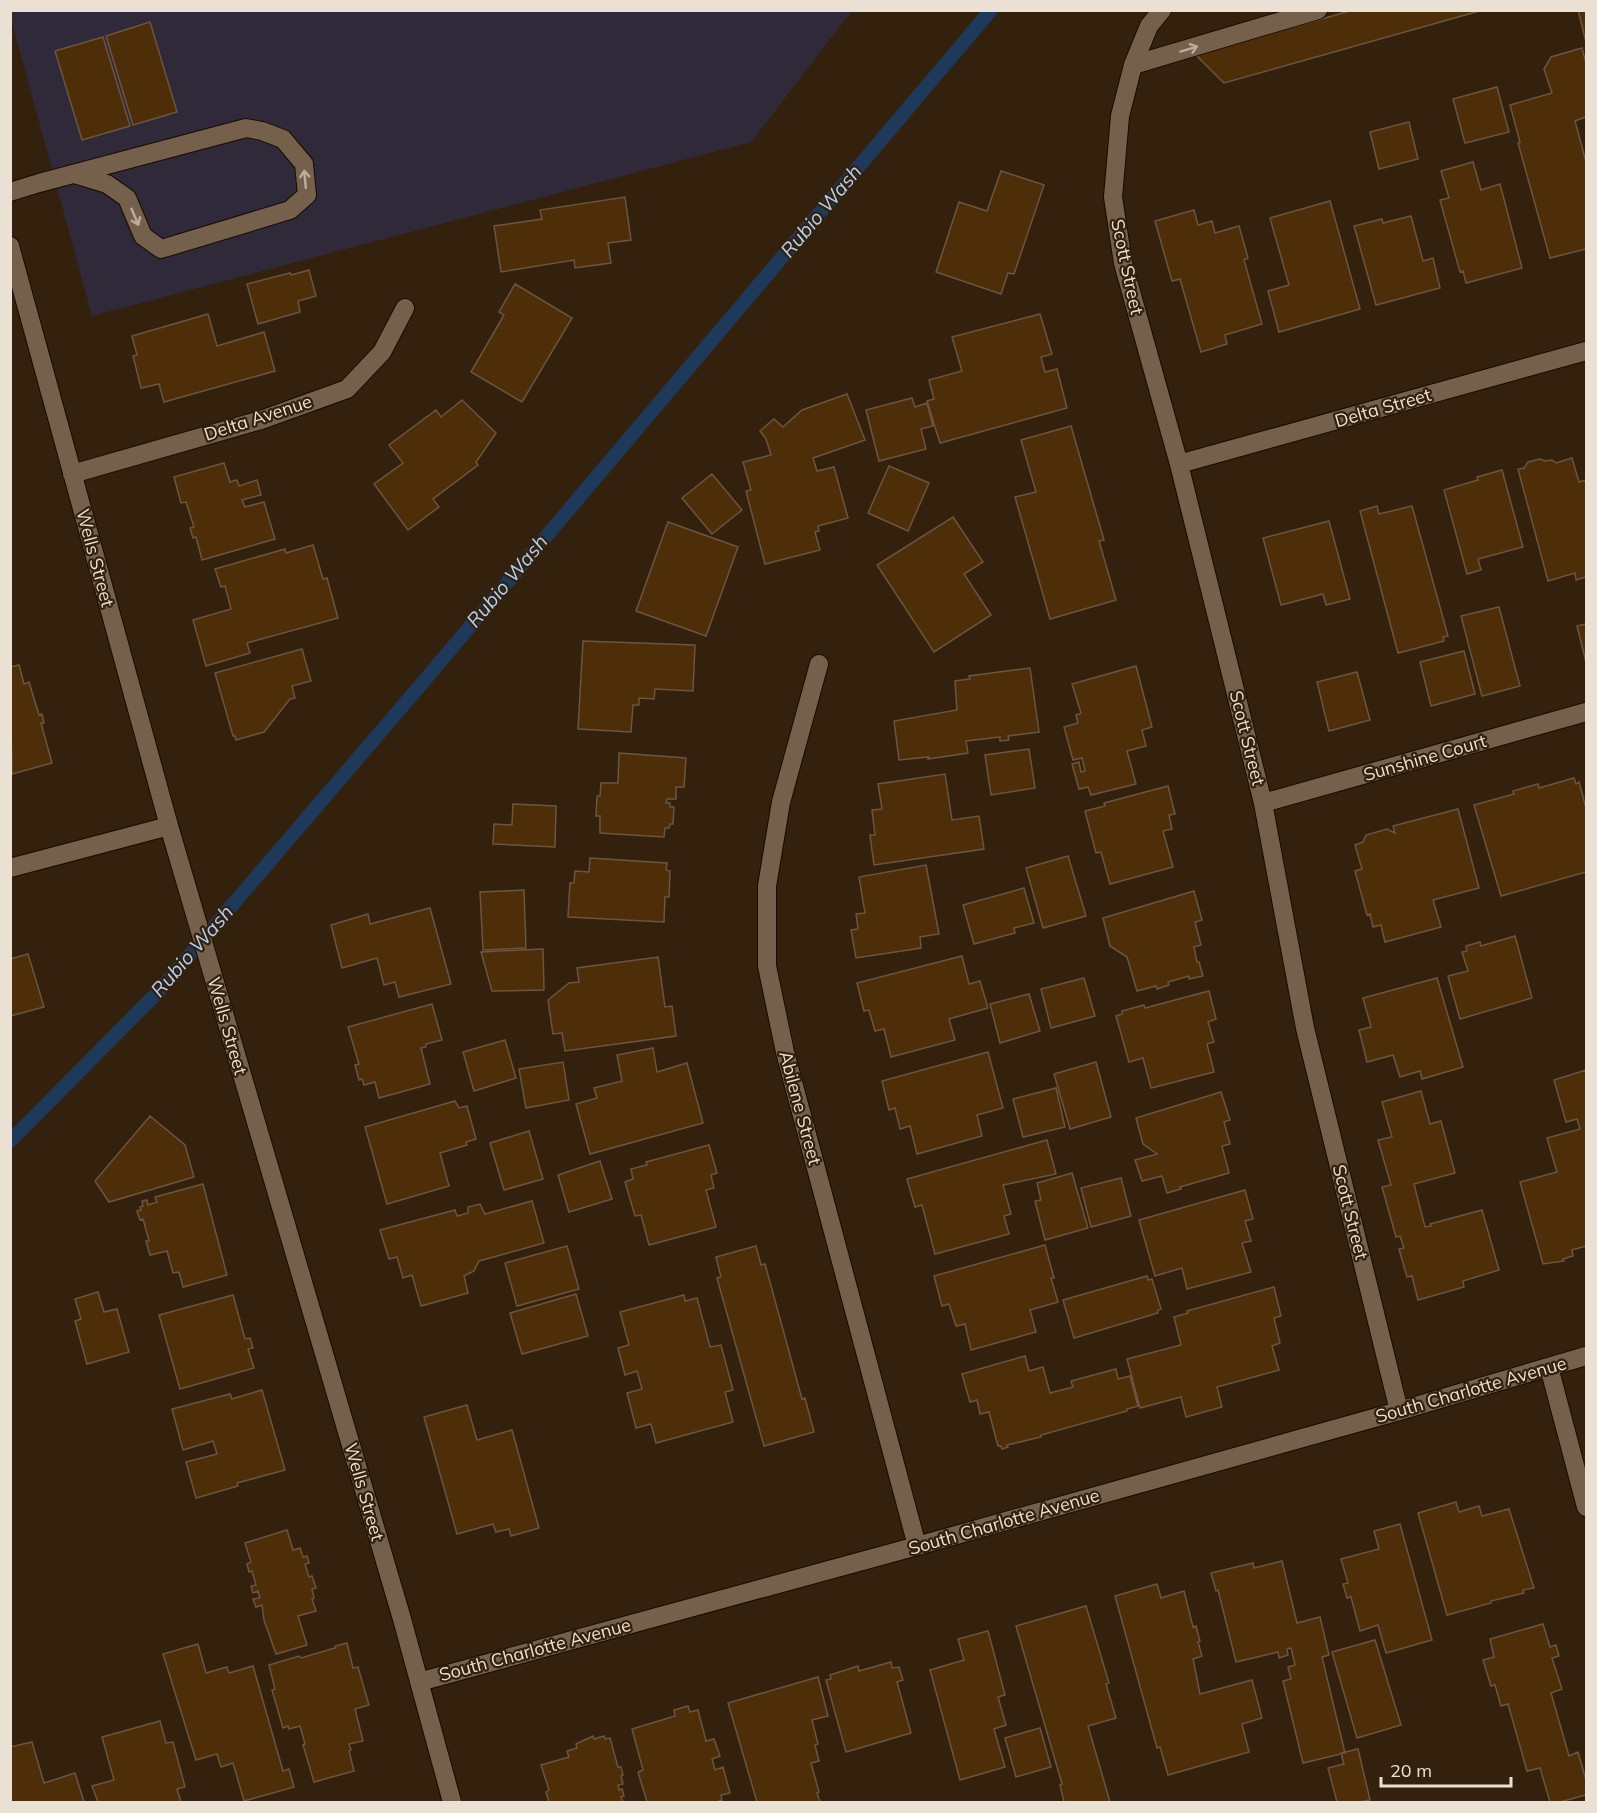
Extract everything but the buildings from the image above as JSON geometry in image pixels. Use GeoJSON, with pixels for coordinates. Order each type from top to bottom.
{"type":"FeatureCollection","features":[{"type":"Feature","properties":{"kind":"street","name":"Scott Street"},"geometry":{"type":"LineString","coordinates":[[1162,10],[1149,26],[1133,65],[1120,116],[1113,196],[1123,263],[1179,464],[1263,803],[1305,1028],[1399,1411]]}},
{"type":"Feature","properties":{"kind":"street"},"geometry":{"type":"LineString","coordinates":[[1133,65],[1318,10]]}},
{"type":"Feature","properties":{"kind":"street"},"geometry":{"type":"LineString","coordinates":[[10,192],[74,174],[246,128],[262,131],[283,140],[290,147],[304,164],[307,195],[290,210],[161,249],[143,236],[127,198],[107,184],[74,174]]}},
{"type":"Feature","properties":{"kind":"street","name":"Wells Street"},"geometry":{"type":"LineString","coordinates":[[10,246],[169,826],[452,1803]]}},
{"type":"Feature","properties":{"kind":"street","name":"Delta Avenue"},"geometry":{"type":"LineString","coordinates":[[72,474],[261,420],[346,389],[382,352],[405,308]]}},
{"type":"Feature","properties":{"kind":"street","name":"Delta Street"},"geometry":{"type":"LineString","coordinates":[[1179,464],[1587,351]]}},
{"type":"Feature","properties":{"kind":"street","name":"Abilene Street"},"geometry":{"type":"LineString","coordinates":[[819,664],[781,802],[766,886],[767,966],[785,1052],[917,1546]]}},
{"type":"Feature","properties":{"kind":"street","name":"Sunshine Court"},"geometry":{"type":"LineString","coordinates":[[1263,803],[1587,712]]}},
{"type":"Feature","properties":{"kind":"street"},"geometry":{"type":"LineString","coordinates":[[10,868],[169,826]]}},
{"type":"Feature","properties":{"kind":"street","name":"South Charlotte Avenue"},"geometry":{"type":"LineString","coordinates":[[419,1683],[474,1666],[917,1546],[1587,1356]]}},
{"type":"Feature","properties":{"kind":"street"},"geometry":{"type":"LineString","coordinates":[[1549,1367],[1587,1507]]}},
{"type":"Feature","properties":{"kind":"shaded area"},"geometry":{"type":"Polygon","coordinates":[[[10,11],[852,11],[751,142],[92,316],[10,11]]]}},
{"type":"Feature","properties":{"kind":"waterway","name":"Rubio Wash"},"geometry":{"type":"LineString","coordinates":[[10,1141],[157,993],[991,10]]}}]}
